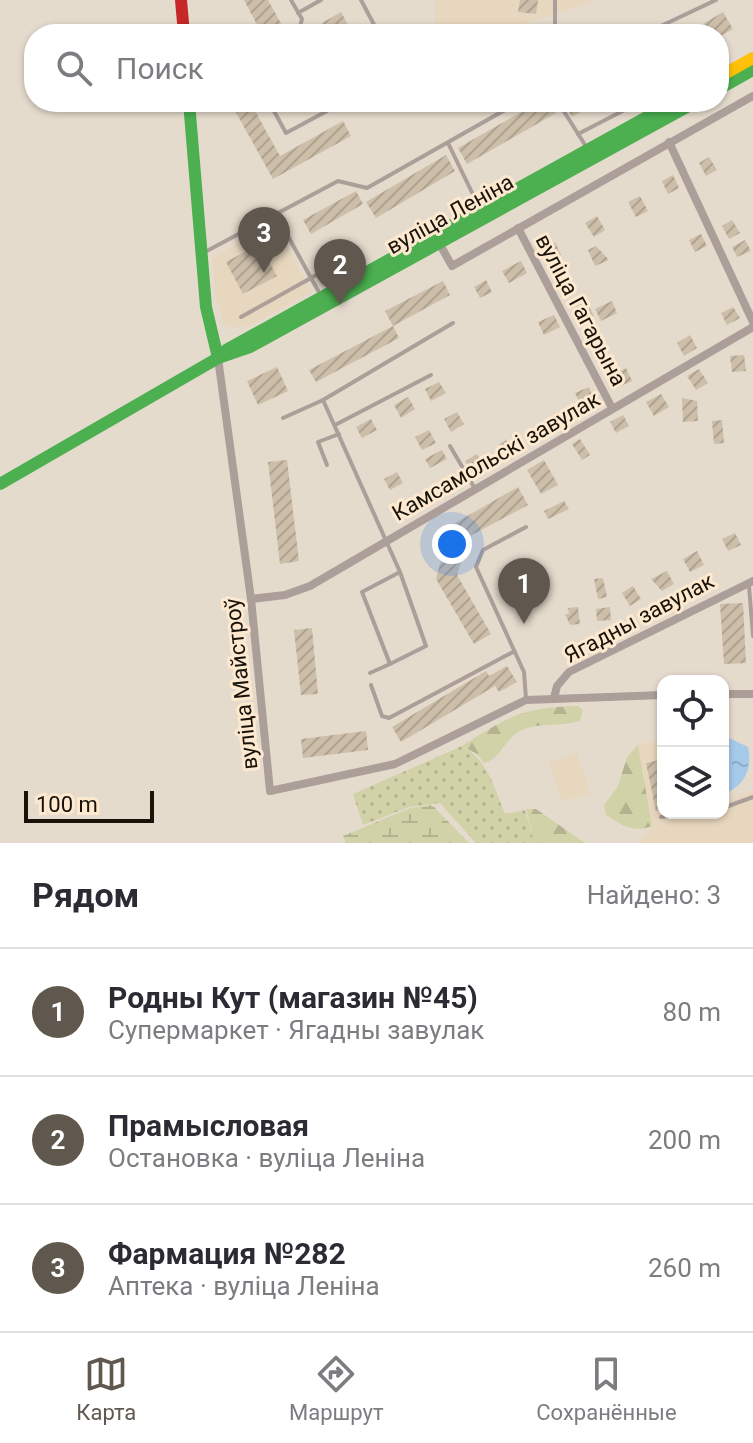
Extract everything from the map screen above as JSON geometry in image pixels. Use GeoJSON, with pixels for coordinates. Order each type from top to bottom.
{"type":"FeatureCollection","features":[{"type":"Feature","properties":{"kind":"main road"},"geometry":{"type":"LineString","coordinates":[[181,0],[183,24]]}},
{"type":"Feature","properties":{"kind":"main road"},"geometry":{"type":"LineString","coordinates":[[729,71],[753,58]]}},
{"type":"Feature","properties":{"kind":"main road"},"geometry":{"type":"LineString","coordinates":[[729,83],[753,70]]}},
{"type":"Feature","properties":{"kind":"main road"},"geometry":{"type":"LineString","coordinates":[[0,484],[218,358],[209,323],[190,112]]}},
{"type":"Feature","properties":{"kind":"main road","name":"вуліца Леніна"},"geometry":{"type":"LineString","coordinates":[[653,119],[662,112]]}},
{"type":"Feature","properties":{"kind":"main road","name":"вуліца Леніна"},"geometry":{"type":"LineString","coordinates":[[218,358],[250,347],[437,238],[671,112]]}},
{"type":"Feature","properties":{"kind":"main road","name":"вуліца Леніна"},"geometry":{"type":"LineString","coordinates":[[218,358],[244,338],[324,302]]}},
{"type":"Feature","properties":{"kind":"main road"},"geometry":{"type":"LineString","coordinates":[[209,323],[226,337],[244,338]]}},
{"type":"Feature","properties":{"kind":"street"},"geometry":{"type":"LineString","coordinates":[[729,109],[753,96]]}},
{"type":"Feature","properties":{"kind":"street"},"geometry":{"type":"LineString","coordinates":[[437,238],[452,266],[724,112]]}},
{"type":"Feature","properties":{"kind":"street"},"geometry":{"type":"LineString","coordinates":[[669,142],[753,324]]}},
{"type":"Feature","properties":{"kind":"street","name":"вуліца Гагарына"},"geometry":{"type":"LineString","coordinates":[[518,228],[612,408]]}},
{"type":"Feature","properties":{"kind":"street","name":"Камсамольскі завулак"},"geometry":{"type":"LineString","coordinates":[[251,599],[285,595],[310,586],[753,324]]}},
{"type":"Feature","properties":{"kind":"street","name":"вуліца Майстроў"},"geometry":{"type":"LineString","coordinates":[[218,358],[251,599],[270,791],[395,764],[526,700],[657,695]]}},
{"type":"Feature","properties":{"kind":"street","name":"Ягадны завулак"},"geometry":{"type":"LineString","coordinates":[[554,698],[557,686],[569,672],[751,582]]}},
{"type":"Feature","properties":{"kind":"street"},"geometry":{"type":"LineString","coordinates":[[729,694],[753,694]]}},
{"type":"Feature","properties":{"kind":"lane"},"geometry":{"type":"LineString","coordinates":[[291,0],[302,19],[301,24]]}},
{"type":"Feature","properties":{"kind":"lane"},"geometry":{"type":"LineString","coordinates":[[298,13],[321,0]]}},
{"type":"Feature","properties":{"kind":"lane"},"geometry":{"type":"LineString","coordinates":[[361,0],[374,24]]}},
{"type":"Feature","properties":{"kind":"lane"},"geometry":{"type":"LineString","coordinates":[[555,0],[555,24]]}},
{"type":"Feature","properties":{"kind":"lane"},"geometry":{"type":"LineString","coordinates":[[665,24],[716,0]]}},
{"type":"Feature","properties":{"kind":"lane"},"geometry":{"type":"LineString","coordinates":[[274,112],[286,133],[325,112]]}},
{"type":"Feature","properties":{"kind":"lane"},"geometry":{"type":"LineString","coordinates":[[202,253],[338,181],[367,188],[502,112]]}},
{"type":"Feature","properties":{"kind":"lane"},"geometry":{"type":"LineString","coordinates":[[564,112],[590,154]]}},
{"type":"Feature","properties":{"kind":"lane"},"geometry":{"type":"LineString","coordinates":[[578,134],[621,112]]}},
{"type":"Feature","properties":{"kind":"lane"},"geometry":{"type":"LineString","coordinates":[[648,112],[653,119]]}},
{"type":"Feature","properties":{"kind":"lane"},"geometry":{"type":"LineString","coordinates":[[448,143],[482,214]]}},
{"type":"Feature","properties":{"kind":"lane"},"geometry":{"type":"LineString","coordinates":[[277,216],[324,302]]}},
{"type":"Feature","properties":{"kind":"lane"},"geometry":{"type":"LineString","coordinates":[[241,317],[345,259]]}},
{"type":"Feature","properties":{"kind":"lane"},"geometry":{"type":"LineString","coordinates":[[283,418],[323,400],[453,323]]}},
{"type":"Feature","properties":{"kind":"lane"},"geometry":{"type":"LineString","coordinates":[[335,425],[431,375]]}},
{"type":"Feature","properties":{"kind":"lane"},"geometry":{"type":"LineString","coordinates":[[323,400],[387,540],[426,646],[370,673]]}},
{"type":"Feature","properties":{"kind":"lane"},"geometry":{"type":"LineString","coordinates":[[327,465],[318,442],[339,434]]}},
{"type":"Feature","properties":{"kind":"lane"},"geometry":{"type":"LineString","coordinates":[[450,446],[475,489]]}},
{"type":"Feature","properties":{"kind":"lane"},"geometry":{"type":"LineString","coordinates":[[526,527],[483,550],[476,567],[524,672],[526,700]]}},
{"type":"Feature","properties":{"kind":"lane"},"geometry":{"type":"LineString","coordinates":[[390,664],[362,592],[400,572]]}},
{"type":"Feature","properties":{"kind":"lane"},"geometry":{"type":"LineString","coordinates":[[751,582],[753,636]]}},
{"type":"Feature","properties":{"kind":"lane"},"geometry":{"type":"LineString","coordinates":[[371,685],[382,716],[389,718],[513,651]]}},
{"type":"Feature","properties":{"kind":"lane"},"geometry":{"type":"LineString","coordinates":[[729,806],[753,797]]}},
{"type":"Feature","properties":{"kind":"shaded area"},"geometry":{"type":"Polygon","coordinates":[[[435,0],[599,0],[523,24],[435,24],[435,0]]]}},
{"type":"Feature","properties":{"kind":"shaded area"},"geometry":{"type":"Polygon","coordinates":[[[276,227],[312,292],[249,326],[232,328],[224,324],[216,297],[212,258],[264,228],[276,227]]]}},
{"type":"Feature","properties":{"kind":"shaded area"},"geometry":{"type":"Polygon","coordinates":[[[657,740],[657,819],[729,819],[729,800],[753,790],[753,843],[637,843],[652,829],[638,745],[657,740]]]}},
{"type":"Feature","properties":{"kind":"shaded area"},"geometry":{"type":"Polygon","coordinates":[[[577,753],[591,794],[562,801],[549,763],[577,753]]]}},
{"type":"Feature","properties":{"kind":"green space"},"geometry":{"type":"Polygon","coordinates":[[[578,706],[583,710],[580,721],[522,730],[495,757],[484,763],[477,754],[462,746],[529,711],[578,706]]]}},
{"type":"Feature","properties":{"kind":"green space"},"geometry":{"type":"Polygon","coordinates":[[[638,745],[652,826],[639,829],[623,825],[606,815],[604,805],[618,786],[627,757],[638,745]]]}},
{"type":"Feature","properties":{"kind":"green space"},"geometry":{"type":"Polygon","coordinates":[[[462,746],[484,767],[505,814],[525,810],[533,836],[527,843],[476,843],[440,803],[409,807],[363,825],[353,794],[462,746]]]}},
{"type":"Feature","properties":{"kind":"green space"},"geometry":{"type":"Polygon","coordinates":[[[432,805],[469,843],[346,843],[343,836],[410,808],[432,805]]]}},
{"type":"Feature","properties":{"kind":"green space"},"geometry":{"type":"Polygon","coordinates":[[[526,809],[536,809],[585,843],[527,843],[533,836],[526,809]]]}},
{"type":"Feature","properties":{"kind":"water"},"geometry":{"type":"Polygon","coordinates":[[[729,738],[748,747],[749,755],[745,776],[730,791],[729,738]]]}},
{"type":"Feature","properties":{"kind":"building"},"geometry":{"type":"Polygon","coordinates":[[[244,0],[268,0],[281,24],[257,24],[244,0]]]}},
{"type":"Feature","properties":{"kind":"building"},"geometry":{"type":"Polygon","coordinates":[[[520,0],[538,0],[536,14],[518,12],[520,0]]]}},
{"type":"Feature","properties":{"kind":"building"},"geometry":{"type":"Polygon","coordinates":[[[341,12],[348,24],[323,24],[341,12]]]}},
{"type":"Feature","properties":{"kind":"building"},"geometry":{"type":"Polygon","coordinates":[[[723,12],[733,29],[729,31],[729,24],[703,24],[723,12]]]}},
{"type":"Feature","properties":{"kind":"building"},"geometry":{"type":"Polygon","coordinates":[[[236,112],[256,112],[280,156],[343,121],[351,136],[273,179],[236,112]]]}},
{"type":"Feature","properties":{"kind":"building"},"geometry":{"type":"Polygon","coordinates":[[[521,112],[556,113],[467,164],[458,148],[521,112]]]}},
{"type":"Feature","properties":{"kind":"building"},"geometry":{"type":"Polygon","coordinates":[[[446,155],[455,171],[376,218],[366,202],[446,155]]]}},
{"type":"Feature","properties":{"kind":"building"},"geometry":{"type":"Polygon","coordinates":[[[709,157],[717,170],[706,176],[699,163],[709,157]]]}},
{"type":"Feature","properties":{"kind":"building"},"geometry":{"type":"Polygon","coordinates":[[[673,175],[679,188],[668,194],[662,181],[673,175]]]}},
{"type":"Feature","properties":{"kind":"building"},"geometry":{"type":"Polygon","coordinates":[[[356,191],[363,204],[311,234],[303,220],[356,191]]]}},
{"type":"Feature","properties":{"kind":"building"},"geometry":{"type":"Polygon","coordinates":[[[640,196],[648,211],[636,217],[628,202],[640,196]]]}},
{"type":"Feature","properties":{"kind":"building"},"geometry":{"type":"Polygon","coordinates":[[[597,216],[605,230],[594,237],[585,223],[597,216]]]}},
{"type":"Feature","properties":{"kind":"building"},"geometry":{"type":"Polygon","coordinates":[[[732,220],[740,233],[729,239],[722,226],[732,220]]]}},
{"type":"Feature","properties":{"kind":"building"},"geometry":{"type":"Polygon","coordinates":[[[701,234],[707,246],[695,252],[689,240],[701,234]]]}},
{"type":"Feature","properties":{"kind":"building"},"geometry":{"type":"Polygon","coordinates":[[[745,240],[751,251],[737,257],[732,247],[745,240]]]}},
{"type":"Feature","properties":{"kind":"building"},"geometry":{"type":"Polygon","coordinates":[[[555,242],[561,255],[550,260],[544,247],[555,242]]]}},
{"type":"Feature","properties":{"kind":"building"},"geometry":{"type":"Polygon","coordinates":[[[259,244],[277,276],[243,294],[226,262],[259,244]]]}},
{"type":"Feature","properties":{"kind":"building"},"geometry":{"type":"Polygon","coordinates":[[[596,246],[609,260],[595,266],[588,250],[596,246]]]}},
{"type":"Feature","properties":{"kind":"building"},"geometry":{"type":"Polygon","coordinates":[[[521,261],[527,273],[509,283],[502,271],[521,261]]]}},
{"type":"Feature","properties":{"kind":"building"},"geometry":{"type":"Polygon","coordinates":[[[486,280],[492,292],[480,298],[474,287],[486,280]]]}},
{"type":"Feature","properties":{"kind":"building"},"geometry":{"type":"Polygon","coordinates":[[[443,281],[450,295],[393,326],[385,311],[443,281]]]}},
{"type":"Feature","properties":{"kind":"building"},"geometry":{"type":"Polygon","coordinates":[[[586,301],[594,316],[583,322],[575,307],[586,301]]]}},
{"type":"Feature","properties":{"kind":"building"},"geometry":{"type":"Polygon","coordinates":[[[612,301],[617,313],[601,321],[595,309],[612,301]]]}},
{"type":"Feature","properties":{"kind":"building"},"geometry":{"type":"Polygon","coordinates":[[[733,307],[740,318],[727,325],[721,313],[733,307]]]}},
{"type":"Feature","properties":{"kind":"building"},"geometry":{"type":"Polygon","coordinates":[[[554,315],[560,327],[544,335],[538,322],[554,315]]]}},
{"type":"Feature","properties":{"kind":"building"},"geometry":{"type":"Polygon","coordinates":[[[393,326],[399,338],[316,382],[309,370],[393,326]]]}},
{"type":"Feature","properties":{"kind":"building"},"geometry":{"type":"Polygon","coordinates":[[[690,335],[697,348],[684,356],[677,343],[690,335]]]}},
{"type":"Feature","properties":{"kind":"building"},"geometry":{"type":"Polygon","coordinates":[[[744,355],[746,371],[732,372],[730,356],[744,355]]]}},
{"type":"Feature","properties":{"kind":"building"},"geometry":{"type":"Polygon","coordinates":[[[277,367],[288,391],[258,405],[247,381],[277,367]]]}},
{"type":"Feature","properties":{"kind":"building"},"geometry":{"type":"Polygon","coordinates":[[[626,368],[632,381],[616,388],[610,376],[626,368]]]}},
{"type":"Feature","properties":{"kind":"building"},"geometry":{"type":"Polygon","coordinates":[[[699,369],[708,383],[696,390],[687,376],[699,369]]]}},
{"type":"Feature","properties":{"kind":"building"},"geometry":{"type":"Polygon","coordinates":[[[439,382],[446,393],[431,401],[425,389],[439,382]]]}},
{"type":"Feature","properties":{"kind":"building"},"geometry":{"type":"Polygon","coordinates":[[[589,387],[594,399],[581,405],[575,393],[589,387]]]}},
{"type":"Feature","properties":{"kind":"building"},"geometry":{"type":"Polygon","coordinates":[[[661,394],[669,407],[654,416],[646,402],[661,394]]]}},
{"type":"Feature","properties":{"kind":"building"},"geometry":{"type":"Polygon","coordinates":[[[408,397],[415,409],[401,418],[394,405],[408,397]]]}},
{"type":"Feature","properties":{"kind":"building"},"geometry":{"type":"Polygon","coordinates":[[[682,398],[697,401],[698,421],[683,422],[682,398]]]}},
{"type":"Feature","properties":{"kind":"building"},"geometry":{"type":"Polygon","coordinates":[[[457,412],[464,424],[451,432],[444,419],[457,412]]]}},
{"type":"Feature","properties":{"kind":"building"},"geometry":{"type":"Polygon","coordinates":[[[623,415],[629,426],[616,433],[610,422],[623,415]]]}},
{"type":"Feature","properties":{"kind":"building"},"geometry":{"type":"Polygon","coordinates":[[[371,419],[377,430],[362,438],[356,427],[371,419]]]}},
{"type":"Feature","properties":{"kind":"building"},"geometry":{"type":"Polygon","coordinates":[[[722,420],[724,443],[714,444],[712,421],[722,420]]]}},
{"type":"Feature","properties":{"kind":"building"},"geometry":{"type":"Polygon","coordinates":[[[429,430],[436,443],[422,450],[415,437],[429,430]]]}},
{"type":"Feature","properties":{"kind":"building"},"geometry":{"type":"Polygon","coordinates":[[[580,439],[590,455],[582,460],[572,444],[580,439]]]}},
{"type":"Feature","properties":{"kind":"building"},"geometry":{"type":"Polygon","coordinates":[[[506,440],[516,456],[508,461],[499,444],[506,440]]]}},
{"type":"Feature","properties":{"kind":"building"},"geometry":{"type":"Polygon","coordinates":[[[442,450],[447,459],[430,468],[425,459],[442,450]]]}},
{"type":"Feature","properties":{"kind":"building"},"geometry":{"type":"Polygon","coordinates":[[[477,454],[483,466],[471,472],[465,461],[477,454]]]}},
{"type":"Feature","properties":{"kind":"building"},"geometry":{"type":"Polygon","coordinates":[[[287,460],[299,561],[280,564],[268,462],[287,460]]]}},
{"type":"Feature","properties":{"kind":"building"},"geometry":{"type":"Polygon","coordinates":[[[544,460],[558,485],[541,494],[527,470],[544,460]]]}},
{"type":"Feature","properties":{"kind":"building"},"geometry":{"type":"Polygon","coordinates":[[[397,472],[403,483],[390,490],[384,479],[397,472]]]}},
{"type":"Feature","properties":{"kind":"building"},"geometry":{"type":"Polygon","coordinates":[[[518,487],[528,505],[470,536],[457,575],[491,634],[474,644],[436,579],[450,526],[518,487]]]}},
{"type":"Feature","properties":{"kind":"building"},"geometry":{"type":"Polygon","coordinates":[[[564,501],[569,509],[548,519],[544,511],[564,501]]]}},
{"type":"Feature","properties":{"kind":"building"},"geometry":{"type":"Polygon","coordinates":[[[735,533],[741,545],[728,551],[722,539],[735,533]]]}},
{"type":"Feature","properties":{"kind":"building"},"geometry":{"type":"Polygon","coordinates":[[[697,551],[704,565],[690,572],[683,559],[697,551]]]}},
{"type":"Feature","properties":{"kind":"building"},"geometry":{"type":"Polygon","coordinates":[[[667,571],[674,584],[662,591],[651,579],[667,571]]]}},
{"type":"Feature","properties":{"kind":"building"},"geometry":{"type":"Polygon","coordinates":[[[603,578],[607,597],[598,599],[594,579],[603,578]]]}},
{"type":"Feature","properties":{"kind":"building"},"geometry":{"type":"Polygon","coordinates":[[[633,586],[641,599],[630,606],[622,593],[633,586]]]}},
{"type":"Feature","properties":{"kind":"building"},"geometry":{"type":"Polygon","coordinates":[[[743,603],[746,663],[724,664],[720,604],[743,603]]]}},
{"type":"Feature","properties":{"kind":"building"},"geometry":{"type":"Polygon","coordinates":[[[578,607],[580,624],[570,625],[565,614],[569,614],[568,608],[578,607]]]}},
{"type":"Feature","properties":{"kind":"building"},"geometry":{"type":"Polygon","coordinates":[[[610,607],[611,620],[597,621],[596,609],[610,607]]]}},
{"type":"Feature","properties":{"kind":"building"},"geometry":{"type":"Polygon","coordinates":[[[312,628],[318,694],[301,695],[294,630],[312,628]]]}},
{"type":"Feature","properties":{"kind":"building"},"geometry":{"type":"Polygon","coordinates":[[[507,666],[517,682],[499,692],[495,686],[401,742],[392,727],[486,671],[489,676],[507,666]]]}},
{"type":"Feature","properties":{"kind":"building"},"geometry":{"type":"Polygon","coordinates":[[[366,731],[368,750],[303,758],[301,739],[366,731]]]}},
{"type":"Feature","properties":{"kind":"building"},"geometry":{"type":"Polygon","coordinates":[[[657,760],[657,811],[656,811],[646,763],[657,760]]]}},
{"type":"Feature","properties":{"kind":"traffic: fast"},"geometry":{"type":"LineString","coordinates":[[729,83],[753,70]]}},
{"type":"Feature","properties":{"kind":"traffic: fast"},"geometry":{"type":"LineString","coordinates":[[190,112],[206,307],[218,358]]}},
{"type":"Feature","properties":{"kind":"traffic: fast"},"geometry":{"type":"LineString","coordinates":[[226,350],[656,112]]}},
{"type":"Feature","properties":{"kind":"traffic: fast"},"geometry":{"type":"LineString","coordinates":[[0,484],[218,358],[250,347],[678,112]]}},
{"type":"Feature","properties":{"kind":"traffic: slow"},"geometry":{"type":"LineString","coordinates":[[729,71],[753,58]]}},
{"type":"Feature","properties":{"kind":"traffic: jam"},"geometry":{"type":"LineString","coordinates":[[181,0],[183,24]]}},
{"type":"Feature","properties":{"kind":"place","name":"Фармация №282"},"geometry":{"type":"Point","coordinates":[264,273]}},
{"type":"Feature","properties":{"kind":"place","name":"Прамысловая"},"geometry":{"type":"Point","coordinates":[340,305]}},
{"type":"Feature","properties":{"kind":"place","name":"Родны Кут (магазин №45)"},"geometry":{"type":"Point","coordinates":[524,624]}}]}
